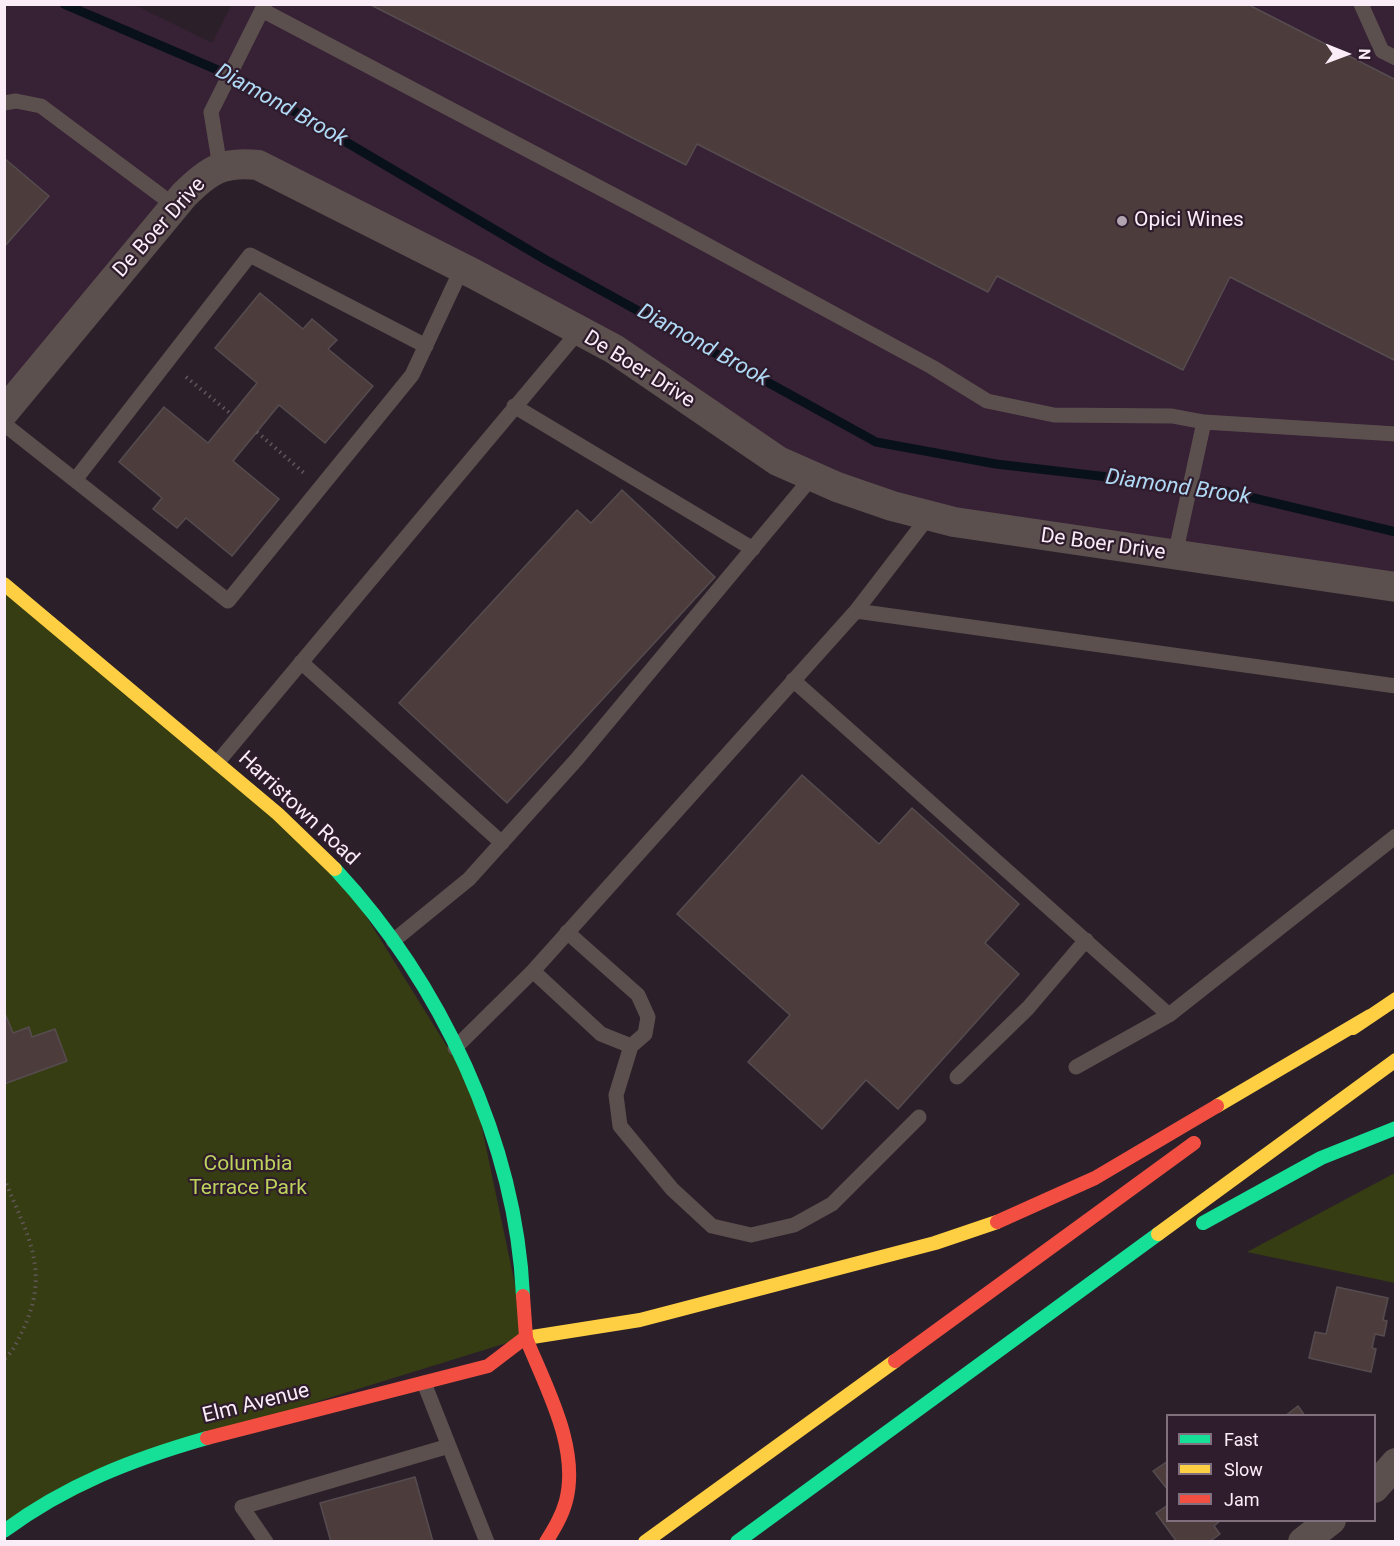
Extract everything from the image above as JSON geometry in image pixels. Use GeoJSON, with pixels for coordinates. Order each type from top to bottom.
{"type":"FeatureCollection","features":[{"type":"Feature","properties":{"kind":"main road","name":"Harristown Road"},"geometry":{"type":"LineString","coordinates":[[4,584],[290,825],[338,871],[393,941],[413,972],[455,1048],[474,1090],[498,1157],[517,1228],[526,1337],[564,1439],[569,1464],[568,1494],[560,1519],[546,1542]]}},
{"type":"Feature","properties":{"kind":"main road"},"geometry":{"type":"LineString","coordinates":[[1244,1107],[1395,999]]}},
{"type":"Feature","properties":{"kind":"main road"},"geometry":{"type":"LineString","coordinates":[[526,1337],[640,1320],[935,1243],[992,1224],[1095,1178],[1370,1016]]}},
{"type":"Feature","properties":{"kind":"main road"},"geometry":{"type":"LineString","coordinates":[[737,1542],[1395,1060]]}},
{"type":"Feature","properties":{"kind":"main road"},"geometry":{"type":"LineString","coordinates":[[1078,1292],[1317,1159],[1361,1138],[1395,1128]]}},
{"type":"Feature","properties":{"kind":"main road"},"geometry":{"type":"LineString","coordinates":[[645,1542],[1205,1135]]}},
{"type":"Feature","properties":{"kind":"main road","name":"Elm Avenue"},"geometry":{"type":"LineString","coordinates":[[4,1531],[63,1492],[116,1466],[177,1445],[488,1366],[526,1337]]}},
{"type":"Feature","properties":{"kind":"street","name":"De Boer Drive"},"geometry":{"type":"LineString","coordinates":[[5,412],[175,206],[201,178],[220,167],[239,163],[258,165],[462,268],[578,332],[614,349],[778,461],[892,506],[929,516],[1014,532],[1178,542],[1395,587]]}},
{"type":"Feature","properties":{"kind":"street"},"geometry":{"type":"LineString","coordinates":[[1376,1486],[1395,1463]]}},
{"type":"Feature","properties":{"kind":"street"},"geometry":{"type":"LineString","coordinates":[[1303,1542],[1330,1522]]}},
{"type":"Feature","properties":{"kind":"lane"},"geometry":{"type":"LineString","coordinates":[[1360,4],[1382,51],[1395,58]]}},
{"type":"Feature","properties":{"kind":"lane"},"geometry":{"type":"LineString","coordinates":[[220,167],[211,112],[263,8],[659,219],[932,367],[987,400],[1054,415],[1172,416],[1204,422],[1395,434]]}},
{"type":"Feature","properties":{"kind":"lane"},"geometry":{"type":"LineString","coordinates":[[4,103],[16,101],[41,106],[175,206]]}},
{"type":"Feature","properties":{"kind":"lane"},"geometry":{"type":"LineString","coordinates":[[75,480],[250,255],[426,346]]}},
{"type":"Feature","properties":{"kind":"lane"},"geometry":{"type":"LineString","coordinates":[[5,412],[75,480],[228,601],[412,375],[462,268]]}},
{"type":"Feature","properties":{"kind":"lane"},"geometry":{"type":"LineString","coordinates":[[217,763],[513,406],[578,332]]}},
{"type":"Feature","properties":{"kind":"lane"},"geometry":{"type":"LineString","coordinates":[[513,406],[753,549]]}},
{"type":"Feature","properties":{"kind":"lane"},"geometry":{"type":"LineString","coordinates":[[1178,542],[1204,422]]}},
{"type":"Feature","properties":{"kind":"lane"},"geometry":{"type":"LineString","coordinates":[[393,941],[469,879],[578,759],[813,476]]}},
{"type":"Feature","properties":{"kind":"lane"},"geometry":{"type":"LineString","coordinates":[[455,1048],[533,971],[856,611],[929,516]]}},
{"type":"Feature","properties":{"kind":"lane"},"geometry":{"type":"LineString","coordinates":[[856,611],[1395,686]]}},
{"type":"Feature","properties":{"kind":"lane"},"geometry":{"type":"LineString","coordinates":[[301,662],[502,843]]}},
{"type":"Feature","properties":{"kind":"lane"},"geometry":{"type":"LineString","coordinates":[[793,680],[1169,1015]]}},
{"type":"Feature","properties":{"kind":"lane"},"geometry":{"type":"LineString","coordinates":[[1076,1067],[1169,1015],[1395,836]]}},
{"type":"Feature","properties":{"kind":"lane"},"geometry":{"type":"LineString","coordinates":[[567,932],[638,996],[648,1017],[645,1034],[631,1046],[616,1095],[620,1126],[672,1189],[712,1226],[751,1235],[794,1225],[832,1204],[918,1117]]}},
{"type":"Feature","properties":{"kind":"lane"},"geometry":{"type":"LineString","coordinates":[[957,1077],[1028,1008],[1086,940]]}},
{"type":"Feature","properties":{"kind":"lane"},"geometry":{"type":"LineString","coordinates":[[533,971],[601,1034],[631,1046]]}},
{"type":"Feature","properties":{"kind":"lane"},"geometry":{"type":"LineString","coordinates":[[424,1383],[482,1539]]}},
{"type":"Feature","properties":{"kind":"lane"},"geometry":{"type":"LineString","coordinates":[[266,1542],[242,1507],[449,1446]]}},
{"type":"Feature","properties":{"kind":"path"},"geometry":{"type":"LineString","coordinates":[[166,361],[231,414]]}},
{"type":"Feature","properties":{"kind":"path"},"geometry":{"type":"LineString","coordinates":[[257,432],[320,488]]}},
{"type":"Feature","properties":{"kind":"path"},"geometry":{"type":"LineString","coordinates":[[4,1178],[36,1261],[37,1273],[32,1305],[26,1323],[4,1359]]}},
{"type":"Feature","properties":{"kind":"shaded area"},"geometry":{"type":"Polygon","coordinates":[[[232,4],[1395,5],[1395,587],[954,522],[729,429],[258,165],[220,167],[5,412],[5,5],[135,5],[212,43],[232,4]]]}},
{"type":"Feature","properties":{"kind":"green space","name":"Columbia Terrace Park"},"geometry":{"type":"Polygon","coordinates":[[[4,584],[338,871],[474,1090],[526,1337],[177,1445],[4,1531],[4,584]]]}},
{"type":"Feature","properties":{"kind":"green space"},"geometry":{"type":"Polygon","coordinates":[[[1395,1173],[1395,1283],[1247,1252],[1395,1173]]]}},
{"type":"Feature","properties":{"kind":"building","name":"Opici Wines"},"geometry":{"type":"Polygon","coordinates":[[[369,4],[1247,4],[1396,80],[1396,361],[1230,277],[1183,370],[997,276],[988,292],[697,144],[686,165],[369,4]]]}},
{"type":"Feature","properties":{"kind":"building"},"geometry":{"type":"Polygon","coordinates":[[[4,158],[49,196],[4,247],[4,158]]]}},
{"type":"Feature","properties":{"kind":"building"},"geometry":{"type":"Polygon","coordinates":[[[260,293],[303,329],[312,319],[337,340],[328,349],[373,386],[325,443],[279,405],[233,461],[279,499],[232,556],[186,518],[177,528],[153,509],[162,498],[119,462],[164,407],[208,443],[257,383],[215,348],[260,293]]]}},
{"type":"Feature","properties":{"kind":"building"},"geometry":{"type":"Polygon","coordinates":[[[622,490],[715,577],[507,803],[399,703],[577,510],[591,523],[622,490]]]}},
{"type":"Feature","properties":{"kind":"building"},"geometry":{"type":"Polygon","coordinates":[[[802,775],[879,844],[912,808],[1019,904],[985,943],[1019,974],[898,1109],[866,1080],[822,1129],[748,1062],[790,1015],[677,914],[802,775]]]}},
{"type":"Feature","properties":{"kind":"building"},"geometry":{"type":"Polygon","coordinates":[[[4,1011],[13,1033],[29,1027],[32,1037],[55,1029],[67,1061],[4,1084],[4,1011]]]}},
{"type":"Feature","properties":{"kind":"building"},"geometry":{"type":"Polygon","coordinates":[[[1337,1287],[1388,1298],[1383,1320],[1387,1321],[1384,1336],[1375,1334],[1372,1348],[1376,1349],[1371,1372],[1309,1358],[1315,1332],[1326,1334],[1337,1287]]]}},
{"type":"Feature","properties":{"kind":"building"},"geometry":{"type":"Polygon","coordinates":[[[1298,1406],[1304,1414],[1288,1414],[1298,1406]]]}},
{"type":"Feature","properties":{"kind":"building"},"geometry":{"type":"Polygon","coordinates":[[[1166,1462],[1166,1487],[1153,1471],[1166,1462]]]}},
{"type":"Feature","properties":{"kind":"building"},"geometry":{"type":"Polygon","coordinates":[[[415,1477],[433,1542],[331,1542],[320,1503],[415,1477]]]}},
{"type":"Feature","properties":{"kind":"building"},"geometry":{"type":"Polygon","coordinates":[[[1166,1506],[1166,1522],[1219,1522],[1214,1526],[1220,1534],[1209,1542],[1177,1542],[1156,1513],[1166,1506]]]}},
{"type":"Feature","properties":{"kind":"waterway","name":"Diamond Brook"},"geometry":{"type":"LineString","coordinates":[[64,4],[241,80],[546,260],[876,442],[996,464],[1220,490],[1396,532]]}},
{"type":"Feature","properties":{"kind":"traffic: fast"},"geometry":{"type":"LineString","coordinates":[[335,869],[373,913],[408,962],[439,1013],[466,1067],[488,1123],[505,1180],[517,1238],[523,1296]]}},
{"type":"Feature","properties":{"kind":"traffic: fast"},"geometry":{"type":"LineString","coordinates":[[1203,1223],[1321,1158],[1396,1128]]}},
{"type":"Feature","properties":{"kind":"traffic: fast"},"geometry":{"type":"LineString","coordinates":[[737,1542],[1158,1234]]}},
{"type":"Feature","properties":{"kind":"traffic: fast"},"geometry":{"type":"LineString","coordinates":[[4,1531],[51,1500],[101,1475],[207,1438]]}},
{"type":"Feature","properties":{"kind":"traffic: slow"},"geometry":{"type":"LineString","coordinates":[[4,584],[278,814],[335,869]]}},
{"type":"Feature","properties":{"kind":"traffic: slow"},"geometry":{"type":"LineString","coordinates":[[1353,1028],[1396,999]]}},
{"type":"Feature","properties":{"kind":"traffic: slow"},"geometry":{"type":"LineString","coordinates":[[1217,1106],[1370,1016]]}},
{"type":"Feature","properties":{"kind":"traffic: slow"},"geometry":{"type":"LineString","coordinates":[[1158,1234],[1396,1060]]}},
{"type":"Feature","properties":{"kind":"traffic: slow"},"geometry":{"type":"LineString","coordinates":[[526,1338],[640,1320],[935,1243],[997,1222]]}},
{"type":"Feature","properties":{"kind":"traffic: slow"},"geometry":{"type":"LineString","coordinates":[[645,1542],[895,1361]]}},
{"type":"Feature","properties":{"kind":"traffic: jam"},"geometry":{"type":"LineString","coordinates":[[997,1222],[1095,1178],[1217,1106]]}},
{"type":"Feature","properties":{"kind":"traffic: jam"},"geometry":{"type":"LineString","coordinates":[[895,1361],[1194,1143]]}},
{"type":"Feature","properties":{"kind":"traffic: jam"},"geometry":{"type":"LineString","coordinates":[[207,1438],[488,1366],[526,1337],[523,1296]]}},
{"type":"Feature","properties":{"kind":"traffic: jam"},"geometry":{"type":"LineString","coordinates":[[526,1338],[551,1396],[565,1438],[568,1460],[569,1480],[566,1501],[546,1542]]}},
{"type":"Feature","properties":{"kind":"place","name":"Opici Wines"},"geometry":{"type":"Point","coordinates":[1122,221]}}]}
